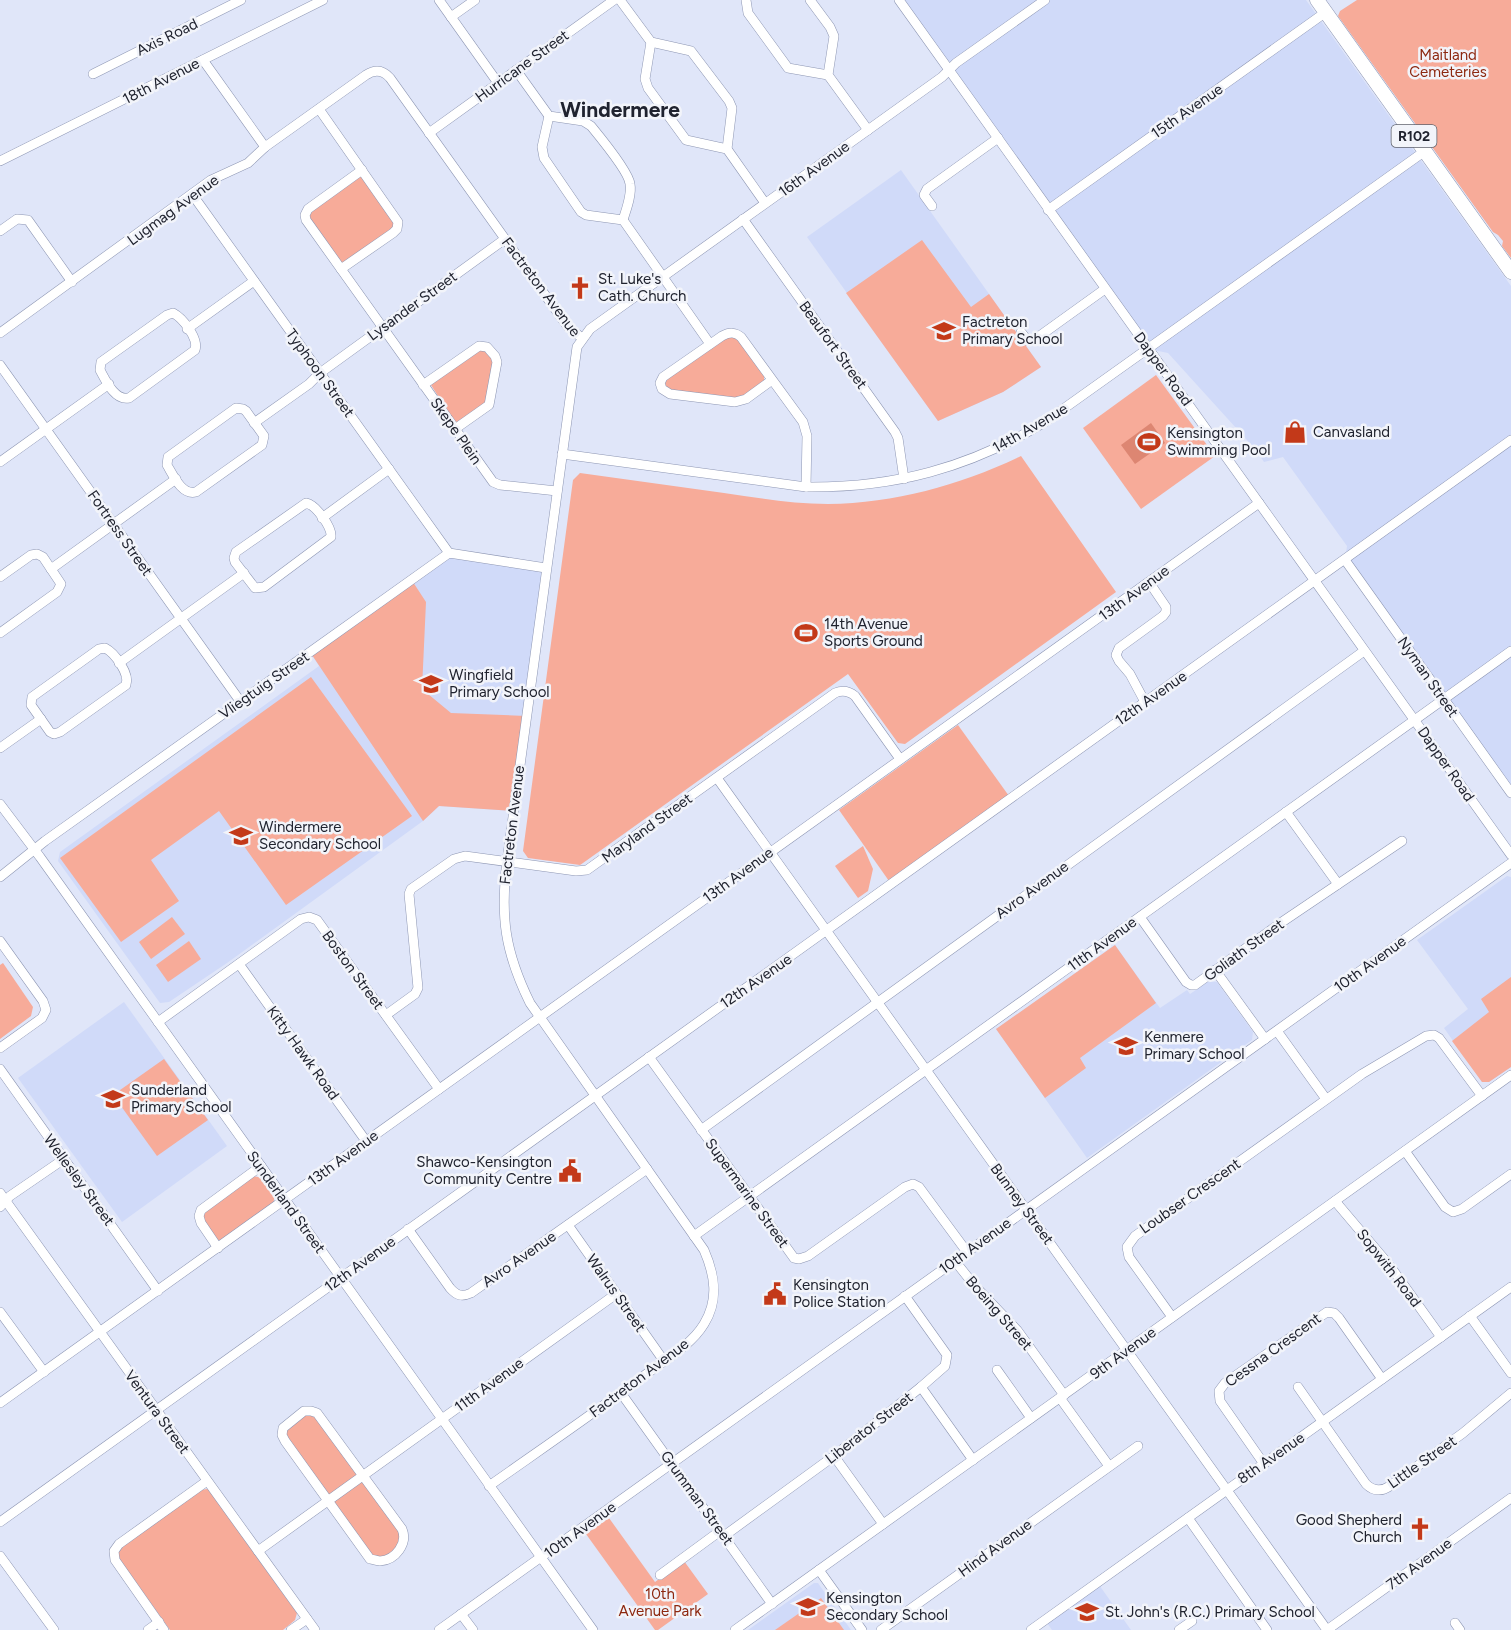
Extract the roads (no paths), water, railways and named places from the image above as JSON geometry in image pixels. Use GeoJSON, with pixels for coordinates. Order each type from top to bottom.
{"type":"FeatureCollection","features":[{"type":"Feature","properties":{"kind":"main road","name":"R102"},"geometry":{"type":"LineString","coordinates":[[1317,0],[1511,272]]}},
{"type":"Feature","properties":{"kind":"street","name":"Axis Road"},"geometry":{"type":"LineString","coordinates":[[93,74],[241,0]]}},
{"type":"Feature","properties":{"kind":"street","name":"18th Avenue"},"geometry":{"type":"LineString","coordinates":[[0,162],[323,0]]}},
{"type":"Feature","properties":{"kind":"street"},"geometry":{"type":"LineString","coordinates":[[439,0],[498,83]]}},
{"type":"Feature","properties":{"kind":"street"},"geometry":{"type":"LineString","coordinates":[[451,17],[476,0]]}},
{"type":"Feature","properties":{"kind":"street","name":"Hurricane Street"},"geometry":{"type":"LineString","coordinates":[[429,133],[614,0]]}},
{"type":"Feature","properties":{"kind":"street"},"geometry":{"type":"LineString","coordinates":[[620,0],[651,42],[691,51],[729,101],[732,108],[727,149],[765,203]]}},
{"type":"Feature","properties":{"kind":"street"},"geometry":{"type":"LineString","coordinates":[[746,0],[748,13],[788,68],[828,75]]}},
{"type":"Feature","properties":{"kind":"street"},"geometry":{"type":"LineString","coordinates":[[810,0],[834,36],[828,75],[868,130]]}},
{"type":"Feature","properties":{"kind":"street","name":"Dapper Road"},"geometry":{"type":"LineString","coordinates":[[899,0],[1511,855]]}},
{"type":"Feature","properties":{"kind":"street","name":"16th Avenue"},"geometry":{"type":"LineString","coordinates":[[582,338],[1045,0]]}},
{"type":"Feature","properties":{"kind":"street","name":"15th Avenue"},"geometry":{"type":"LineString","coordinates":[[1048,210],[1326,12]]}},
{"type":"Feature","properties":{"kind":"street"},"geometry":{"type":"LineString","coordinates":[[651,42],[645,79],[648,88],[686,140],[727,149]]}},
{"type":"Feature","properties":{"kind":"street"},"geometry":{"type":"LineString","coordinates":[[204,60],[264,147]]}},
{"type":"Feature","properties":{"kind":"street"},"geometry":{"type":"LineString","coordinates":[[516,70],[549,116],[587,123],[609,150],[630,180],[631,187],[623,220]]}},
{"type":"Feature","properties":{"kind":"street","name":"Lugmag Avenue"},"geometry":{"type":"LineString","coordinates":[[0,333],[192,194],[223,174],[248,163],[264,147],[366,75],[377,71]]}},
{"type":"Feature","properties":{"kind":"street","name":"Factreton Avenue"},"geometry":{"type":"LineString","coordinates":[[377,71],[387,75],[568,327],[582,338],[576,351],[546,568],[503,893],[503,914],[508,946],[523,989],[539,1018],[694,1236],[709,1262],[714,1287],[713,1301],[705,1323],[697,1335],[621,1393],[489,1486]]}},
{"type":"Feature","properties":{"kind":"street"},"geometry":{"type":"LineString","coordinates":[[319,109],[396,216],[398,226],[393,233],[341,269]]}},
{"type":"Feature","properties":{"kind":"street"},"geometry":{"type":"LineString","coordinates":[[549,116],[542,147],[544,158],[581,212],[586,215],[623,220],[710,344]]}},
{"type":"Feature","properties":{"kind":"street"},"geometry":{"type":"LineString","coordinates":[[932,206],[924,195],[927,189],[998,138]]}},
{"type":"Feature","properties":{"kind":"street","name":"14th Avenue"},"geometry":{"type":"LineString","coordinates":[[562,454],[806,486],[842,487],[904,479],[952,466],[1014,440],[1059,412],[1425,151]]}},
{"type":"Feature","properties":{"kind":"street","name":"Skepe Plein"},"geometry":{"type":"LineString","coordinates":[[362,170],[308,209],[305,214],[308,222],[495,484],[557,491]]}},
{"type":"Feature","properties":{"kind":"street","name":"Typhoon Street"},"geometry":{"type":"LineString","coordinates":[[192,194],[449,553]]}},
{"type":"Feature","properties":{"kind":"street"},"geometry":{"type":"LineString","coordinates":[[0,231],[17,219],[28,220],[72,282]]}},
{"type":"Feature","properties":{"kind":"street","name":"Beaufort Street"},"geometry":{"type":"LineString","coordinates":[[743,219],[895,432],[898,438],[904,479]]}},
{"type":"Feature","properties":{"kind":"street","name":"Lysander Street"},"geometry":{"type":"LineString","coordinates":[[254,423],[505,239]]}},
{"type":"Feature","properties":{"kind":"street"},"geometry":{"type":"LineString","coordinates":[[187,329],[254,281]]}},
{"type":"Feature","properties":{"kind":"street"},"geometry":{"type":"LineString","coordinates":[[1021,332],[1028,341],[1034,340],[1105,289]]}},
{"type":"Feature","properties":{"kind":"street"},"geometry":{"type":"LineString","coordinates":[[171,313],[177,315],[196,342],[195,350],[129,398],[118,397],[109,384],[100,370],[101,362],[167,315],[171,313]]}},
{"type":"Feature","properties":{"kind":"street"},"geometry":{"type":"LineString","coordinates":[[772,380],[741,402],[665,392],[660,383],[663,377],[710,344],[728,333],[736,333],[741,337],[772,380],[802,422],[807,436],[806,486]]}},
{"type":"Feature","properties":{"kind":"street"},"geometry":{"type":"LineString","coordinates":[[423,385],[478,346],[487,347],[495,356],[497,364],[489,405],[455,429]]}},
{"type":"Feature","properties":{"kind":"street","name":"Fortress Street"},"geometry":{"type":"LineString","coordinates":[[0,365],[240,701]]}},
{"type":"Feature","properties":{"kind":"street"},"geometry":{"type":"LineString","coordinates":[[0,462],[109,384]]}},
{"type":"Feature","properties":{"kind":"street"},"geometry":{"type":"LineString","coordinates":[[240,408],[246,411],[264,436],[262,444],[192,494],[186,492],[176,479],[167,465],[168,457],[234,409],[240,408]]}},
{"type":"Feature","properties":{"kind":"street","name":"12th Avenue"},"geometry":{"type":"LineString","coordinates":[[0,1522],[1511,440]]}},
{"type":"Feature","properties":{"kind":"street"},"geometry":{"type":"LineString","coordinates":[[322,518],[389,469]]}},
{"type":"Feature","properties":{"kind":"street"},"geometry":{"type":"LineString","coordinates":[[51,569],[176,479]]}},
{"type":"Feature","properties":{"kind":"street"},"geometry":{"type":"LineString","coordinates":[[304,503],[312,504],[322,518],[331,531],[332,535],[328,541],[262,588],[254,587],[234,560],[237,550],[304,503]]}},
{"type":"Feature","properties":{"kind":"street","name":"13th Avenue"},"geometry":{"type":"LineString","coordinates":[[0,1403],[1259,503]]}},
{"type":"Feature","properties":{"kind":"street"},"geometry":{"type":"LineString","coordinates":[[449,553],[546,568]]}},
{"type":"Feature","properties":{"kind":"street","name":"Vliegtuig Street"},"geometry":{"type":"LineString","coordinates":[[0,877],[240,701],[449,553]]}},
{"type":"Feature","properties":{"kind":"street"},"geometry":{"type":"LineString","coordinates":[[0,577],[35,554],[41,555],[60,582],[59,590],[0,633]]}},
{"type":"Feature","properties":{"kind":"street","name":"Nyman Street"},"geometry":{"type":"LineString","coordinates":[[1345,560],[1511,794]]}},
{"type":"Feature","properties":{"kind":"street"},"geometry":{"type":"LineString","coordinates":[[119,663],[244,573]]}},
{"type":"Feature","properties":{"kind":"street"},"geometry":{"type":"LineString","coordinates":[[1145,702],[1130,674],[1116,655],[1119,648],[1165,615],[1166,607],[1149,582]]}},
{"type":"Feature","properties":{"kind":"street"},"geometry":{"type":"LineString","coordinates":[[100,648],[109,650],[127,675],[128,681],[125,686],[58,733],[50,732],[41,719],[31,703],[34,696],[100,648]]}},
{"type":"Feature","properties":{"kind":"street","name":"Avro Avenue"},"geometry":{"type":"LineString","coordinates":[[701,1130],[1364,651]]}},
{"type":"Feature","properties":{"kind":"street","name":"11th Avenue"},"geometry":{"type":"LineString","coordinates":[[694,1236],[1511,651]]}},
{"type":"Feature","properties":{"kind":"street","name":"Maryland Street"},"geometry":{"type":"LineString","coordinates":[[386,1015],[415,994],[418,988],[408,900],[411,889],[459,857],[576,871],[587,870],[835,693],[841,691],[855,696],[900,759]]}},
{"type":"Feature","properties":{"kind":"street"},"geometry":{"type":"LineString","coordinates":[[0,748],[41,719]]}},
{"type":"Feature","properties":{"kind":"street","name":"Bunney Street"},"geometry":{"type":"LineString","coordinates":[[717,778],[1327,1630]]}},
{"type":"Feature","properties":{"kind":"street","name":"Sunderland Street"},"geometry":{"type":"LineString","coordinates":[[0,804],[592,1630]]}},
{"type":"Feature","properties":{"kind":"street"},"geometry":{"type":"LineString","coordinates":[[1286,812],[1338,884]]}},
{"type":"Feature","properties":{"kind":"street","name":"Goliath Street"},"geometry":{"type":"LineString","coordinates":[[1140,917],[1188,984],[1197,984],[1402,841]]}},
{"type":"Feature","properties":{"kind":"street","name":"10th Avenue"},"geometry":{"type":"LineString","coordinates":[[439,1630],[1511,863]]}},
{"type":"Feature","properties":{"kind":"street","name":"Boston Street"},"geometry":{"type":"LineString","coordinates":[[158,1022],[301,919],[309,916],[317,920],[439,1089]]}},
{"type":"Feature","properties":{"kind":"street"},"geometry":{"type":"LineString","coordinates":[[0,940],[43,1001],[46,1010],[42,1017],[0,1048]]}},
{"type":"Feature","properties":{"kind":"street","name":"Kitty Hawk Road"},"geometry":{"type":"LineString","coordinates":[[239,964],[366,1141]]}},
{"type":"Feature","properties":{"kind":"street"},"geometry":{"type":"LineString","coordinates":[[1215,970],[1265,1039]]}},
{"type":"Feature","properties":{"kind":"street"},"geometry":{"type":"LineString","coordinates":[[1277,1031],[1326,1099]]}},
{"type":"Feature","properties":{"kind":"street","name":"Loubser Crescent"},"geometry":{"type":"LineString","coordinates":[[1172,1317],[1129,1257],[1127,1247],[1130,1240],[1326,1099],[1362,1074],[1423,1037],[1431,1035],[1442,1040],[1482,1096]]}},
{"type":"Feature","properties":{"kind":"street","name":"Supermarine Street"},"geometry":{"type":"LineString","coordinates":[[649,1058],[794,1258],[808,1256],[905,1187],[917,1185],[967,1252]]}},
{"type":"Feature","properties":{"kind":"street","name":"Wellesley Street"},"geometry":{"type":"LineString","coordinates":[[0,1070],[158,1291]]}},
{"type":"Feature","properties":{"kind":"street","name":"9th Avenue"},"geometry":{"type":"LineString","coordinates":[[735,1630],[1511,1075]]}},
{"type":"Feature","properties":{"kind":"street"},"geometry":{"type":"LineString","coordinates":[[1406,1150],[1445,1207],[1453,1212],[1462,1209],[1511,1174]]}},
{"type":"Feature","properties":{"kind":"street"},"geometry":{"type":"LineString","coordinates":[[2,1200],[64,1159]]}},
{"type":"Feature","properties":{"kind":"street"},"geometry":{"type":"LineString","coordinates":[[219,1248],[201,1223],[199,1216],[201,1209],[261,1166]]}},
{"type":"Feature","properties":{"kind":"street","name":"Avro Avenue"},"geometry":{"type":"LineString","coordinates":[[408,1229],[450,1288],[458,1295],[464,1296],[647,1169]]}},
{"type":"Feature","properties":{"kind":"street","name":"Ventura Street"},"geometry":{"type":"LineString","coordinates":[[2,1200],[315,1630]]}},
{"type":"Feature","properties":{"kind":"street","name":"Sopwith Road"},"geometry":{"type":"LineString","coordinates":[[1335,1201],[1390,1266],[1441,1337]]}},
{"type":"Feature","properties":{"kind":"street","name":"Walrus Street"},"geometry":{"type":"LineString","coordinates":[[568,1225],[664,1361]]}},
{"type":"Feature","properties":{"kind":"street","name":"Boeing Street"},"geometry":{"type":"LineString","coordinates":[[955,1261],[979,1291],[1017,1330],[1062,1396]]}},
{"type":"Feature","properties":{"kind":"street","name":"8th Avenue"},"geometry":{"type":"LineString","coordinates":[[1031,1630],[1511,1287]]}},
{"type":"Feature","properties":{"kind":"street","name":"11th Avenue"},"geometry":{"type":"LineString","coordinates":[[258,1551],[616,1294]]}},
{"type":"Feature","properties":{"kind":"street","name":"Liberator Street"},"geometry":{"type":"LineString","coordinates":[[660,1575],[834,1456],[945,1365],[947,1355],[905,1296]]}},
{"type":"Feature","properties":{"kind":"street"},"geometry":{"type":"LineString","coordinates":[[0,1312],[44,1372]]}},
{"type":"Feature","properties":{"kind":"street","name":"Cessna Crescent"},"geometry":{"type":"LineString","coordinates":[[1264,1464],[1221,1404],[1219,1398],[1222,1385],[1320,1315],[1331,1312],[1339,1318],[1382,1379]]}},
{"type":"Feature","properties":{"kind":"street"},"geometry":{"type":"LineString","coordinates":[[1470,1316],[1511,1374]]}},
{"type":"Feature","properties":{"kind":"street"},"geometry":{"type":"LineString","coordinates":[[997,1370],[1031,1418]]}},
{"type":"Feature","properties":{"kind":"street"},"geometry":{"type":"LineString","coordinates":[[921,1387],[973,1460]]}},
{"type":"Feature","properties":{"kind":"street","name":"Little Street"},"geometry":{"type":"LineString","coordinates":[[1298,1387],[1369,1486],[1375,1490],[1383,1490],[1463,1433],[1511,1393]]}},
{"type":"Feature","properties":{"kind":"street","name":"Grumman Street"},"geometry":{"type":"LineString","coordinates":[[621,1393],[772,1604]]}},
{"type":"Feature","properties":{"kind":"street"},"geometry":{"type":"LineString","coordinates":[[1062,1396],[1109,1466]]}},
{"type":"Feature","properties":{"kind":"street"},"geometry":{"type":"LineString","coordinates":[[308,1411],[317,1413],[362,1476],[404,1533],[404,1544],[394,1554],[380,1561],[370,1559],[282,1435],[283,1428],[297,1416],[308,1411]]}},
{"type":"Feature","properties":{"kind":"street","name":"Hind Avenue"},"geometry":{"type":"LineString","coordinates":[[881,1630],[1138,1446]]}},
{"type":"Feature","properties":{"kind":"street"},"geometry":{"type":"LineString","coordinates":[[834,1456],[884,1524]]}},
{"type":"Feature","properties":{"kind":"street"},"geometry":{"type":"LineString","coordinates":[[148,1630],[162,1626],[115,1560],[114,1551],[119,1544],[207,1481]]}},
{"type":"Feature","properties":{"kind":"street","name":"7th Avenue"},"geometry":{"type":"LineString","coordinates":[[1327,1630],[1511,1498]]}},
{"type":"Feature","properties":{"kind":"street"},"geometry":{"type":"LineString","coordinates":[[1188,1518],[1267,1630]]}},
{"type":"Feature","properties":{"kind":"street"},"geometry":{"type":"LineString","coordinates":[[0,1556],[54,1630]]}},
{"type":"Feature","properties":{"kind":"street"},"geometry":{"type":"LineString","coordinates":[[819,1570],[862,1630]]}},
{"type":"Feature","properties":{"kind":"street"},"geometry":{"type":"LineString","coordinates":[[461,1614],[472,1630]]}},
{"type":"Feature","properties":{"kind":"street"},"geometry":{"type":"LineString","coordinates":[[291,1630],[307,1619]]}},
{"type":"Feature","properties":{"kind":"street"},"geometry":{"type":"LineString","coordinates":[[1179,1630],[1192,1621]]}},
{"type":"Feature","properties":{"kind":"place","name":"St. Luke's Cath. Church"},"geometry":{"type":"Point","coordinates":[580,288]}},
{"type":"Feature","properties":{"kind":"place","name":"Factreton Primary School"},"geometry":{"type":"Point","coordinates":[944,331]}},
{"type":"Feature","properties":{"kind":"place","name":"Canvasland"},"geometry":{"type":"Point","coordinates":[1295,432]}},
{"type":"Feature","properties":{"kind":"place","name":"Kensington Swimming Pool"},"geometry":{"type":"Point","coordinates":[1149,442]}},
{"type":"Feature","properties":{"kind":"place","name":"14th Avenue Sports Ground"},"geometry":{"type":"Point","coordinates":[806,633]}},
{"type":"Feature","properties":{"kind":"place","name":"Wingfield Primary School"},"geometry":{"type":"Point","coordinates":[431,684]}},
{"type":"Feature","properties":{"kind":"place","name":"Windermere Secondary School"},"geometry":{"type":"Point","coordinates":[241,836]}},
{"type":"Feature","properties":{"kind":"place","name":"Kenmere Primary School"},"geometry":{"type":"Point","coordinates":[1126,1046]}},
{"type":"Feature","properties":{"kind":"place","name":"Sunderland Primary School"},"geometry":{"type":"Point","coordinates":[113,1099]}},
{"type":"Feature","properties":{"kind":"place","name":"Shawco-Kensington Community Centre"},"geometry":{"type":"Point","coordinates":[570,1171]}},
{"type":"Feature","properties":{"kind":"place","name":"Kensington Police Station"},"geometry":{"type":"Point","coordinates":[775,1294]}},
{"type":"Feature","properties":{"kind":"place","name":"Good Shepherd Church"},"geometry":{"type":"Point","coordinates":[1420,1529]}},
{"type":"Feature","properties":{"kind":"place","name":"Kensington Secondary School"},"geometry":{"type":"Point","coordinates":[808,1607]}},
{"type":"Feature","properties":{"kind":"place","name":"St. John's (R.C.) Primary School"},"geometry":{"type":"Point","coordinates":[1087,1612]}},
{"type":"Feature","properties":{"kind":"district","name":"Windermere"},"geometry":{"type":"Point","coordinates":[620,110]}},
{"type":"Feature","properties":{"kind":"park label","name":"Maitland Cemeteries"},"geometry":{"type":"Point","coordinates":[1448,64]}},
{"type":"Feature","properties":{"kind":"park label","name":"10th Avenue Park"},"geometry":{"type":"Point","coordinates":[660,1602]}}]}
